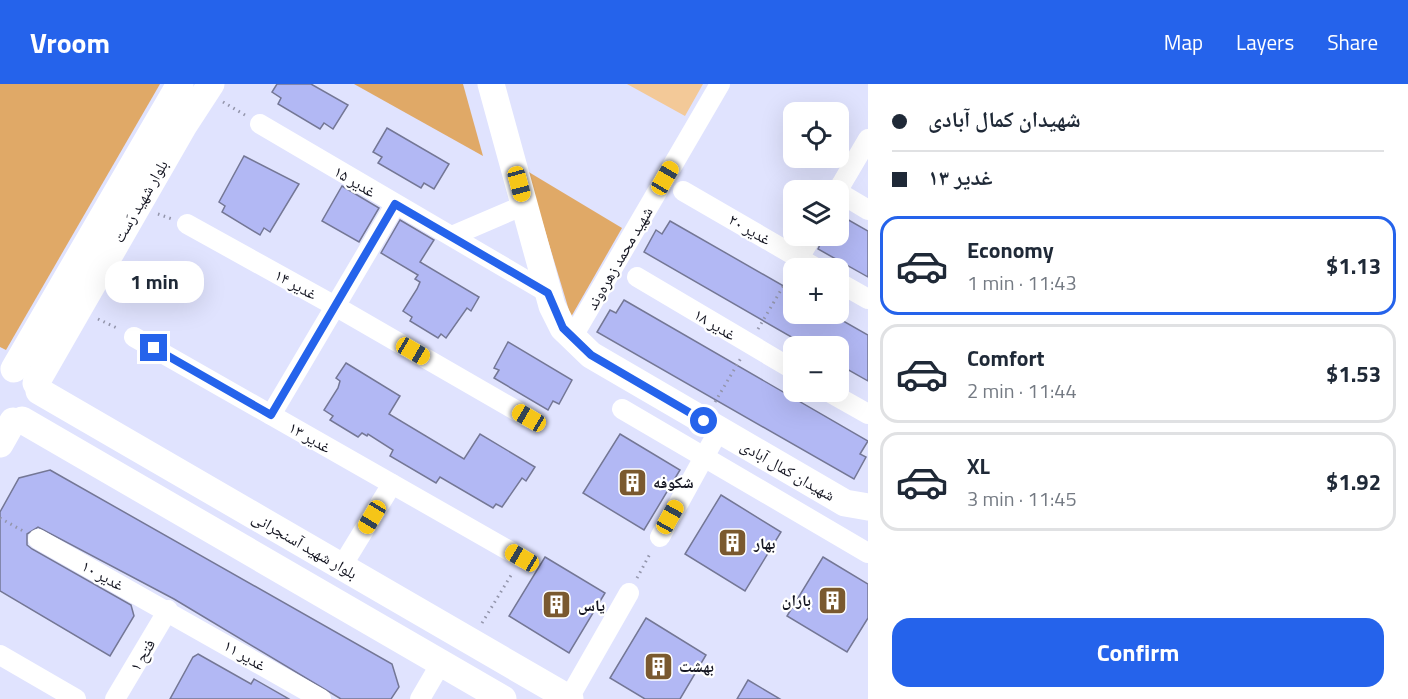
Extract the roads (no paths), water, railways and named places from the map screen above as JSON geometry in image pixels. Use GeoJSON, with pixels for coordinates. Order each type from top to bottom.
{"type":"FeatureCollection","features":[{"type":"Feature","properties":{"kind":"main road","name":"شهیدان کمال آبادی"},"geometry":{"type":"LineString","coordinates":[[491,84],[548,293],[563,328],[591,355],[845,503],[868,507]]}},
{"type":"Feature","properties":{"kind":"main road","name":"بلوار شهید رَست"},"geometry":{"type":"LineString","coordinates":[[16,376],[78,309],[137,207],[198,86]]}},
{"type":"Feature","properties":{"kind":"main road","name":"بلوار شهید رَست"},"geometry":{"type":"LineString","coordinates":[[16,376],[198,86]]}},
{"type":"Feature","properties":{"kind":"main road"},"geometry":{"type":"LineString","coordinates":[[9,425],[36,409],[16,376]]}},
{"type":"Feature","properties":{"kind":"main road","name":"بلوار شهید آسنجرانی"},"geometry":{"type":"LineString","coordinates":[[16,376],[570,699]]}},
{"type":"Feature","properties":{"kind":"main road","name":"بلوار شهید آسنجرانی"},"geometry":{"type":"LineString","coordinates":[[9,425],[503,699]]}},
{"type":"Feature","properties":{"kind":"street","name":"شهید محمد زهره‌وند"},"geometry":{"type":"LineString","coordinates":[[572,338],[720,84]]}},
{"type":"Feature","properties":{"kind":"street","name":"غدیر ۱۵"},"geometry":{"type":"LineString","coordinates":[[260,124],[548,293]]}},
{"type":"Feature","properties":{"kind":"street"},"geometry":{"type":"LineString","coordinates":[[849,180],[861,167],[868,139]]}},
{"type":"Feature","properties":{"kind":"street","name":"غدیر ۲۰"},"geometry":{"type":"LineString","coordinates":[[683,190],[799,258]]}},
{"type":"Feature","properties":{"kind":"street"},"geometry":{"type":"LineString","coordinates":[[849,198],[868,210]]}},
{"type":"Feature","properties":{"kind":"street"},"geometry":{"type":"LineString","coordinates":[[271,415],[395,204]]}},
{"type":"Feature","properties":{"kind":"street"},"geometry":{"type":"LineString","coordinates":[[452,236],[524,205]]}},
{"type":"Feature","properties":{"kind":"street","name":"غدیر ۱۴"},"geometry":{"type":"LineString","coordinates":[[188,224],[529,418]]}},
{"type":"Feature","properties":{"kind":"street"},"geometry":{"type":"LineString","coordinates":[[799,258],[806,246]]}},
{"type":"Feature","properties":{"kind":"street","name":"غدیر ۱۸"},"geometry":{"type":"LineString","coordinates":[[637,277],[783,363]]}},
{"type":"Feature","properties":{"kind":"street"},"geometry":{"type":"LineString","coordinates":[[849,288],[868,299]]}},
{"type":"Feature","properties":{"kind":"street","name":"غدیر ۱۳"},"geometry":{"type":"LineString","coordinates":[[134,337],[522,558]]}},
{"type":"Feature","properties":{"kind":"street"},"geometry":{"type":"LineString","coordinates":[[847,402],[868,414]]}},
{"type":"Feature","properties":{"kind":"street"},"geometry":{"type":"LineString","coordinates":[[622,409],[868,553]]}},
{"type":"Feature","properties":{"kind":"street"},"geometry":{"type":"LineString","coordinates":[[660,537],[719,430]]}},
{"type":"Feature","properties":{"kind":"street"},"geometry":{"type":"LineString","coordinates":[[342,566],[392,484]]}},
{"type":"Feature","properties":{"kind":"street","name":"غدیر ۱۰"},"geometry":{"type":"LineString","coordinates":[[38,539],[168,610]]}},
{"type":"Feature","properties":{"kind":"street"},"geometry":{"type":"LineString","coordinates":[[570,699],[628,593]]}},
{"type":"Feature","properties":{"kind":"street","name":"فتح ۱"},"geometry":{"type":"LineString","coordinates":[[116,699],[168,610]]}},
{"type":"Feature","properties":{"kind":"street","name":"غدیر ۱۱"},"geometry":{"type":"LineString","coordinates":[[168,610],[321,699]]}},
{"type":"Feature","properties":{"kind":"street"},"geometry":{"type":"LineString","coordinates":[[0,655],[76,699]]}},
{"type":"Feature","properties":{"kind":"street"},"geometry":{"type":"LineString","coordinates":[[420,699],[441,663]]}},
{"type":"Feature","properties":{"kind":"place","name":"شکوفه"},"geometry":{"type":"Point","coordinates":[632,482]}},
{"type":"Feature","properties":{"kind":"place","name":"بهار"},"geometry":{"type":"Point","coordinates":[733,543]}},
{"type":"Feature","properties":{"kind":"place","name":"باران"},"geometry":{"type":"Point","coordinates":[832,600]}},
{"type":"Feature","properties":{"kind":"place","name":"یاس"},"geometry":{"type":"Point","coordinates":[557,605]}},
{"type":"Feature","properties":{"kind":"place","name":"بهشت"},"geometry":{"type":"Point","coordinates":[658,666]}}]}
